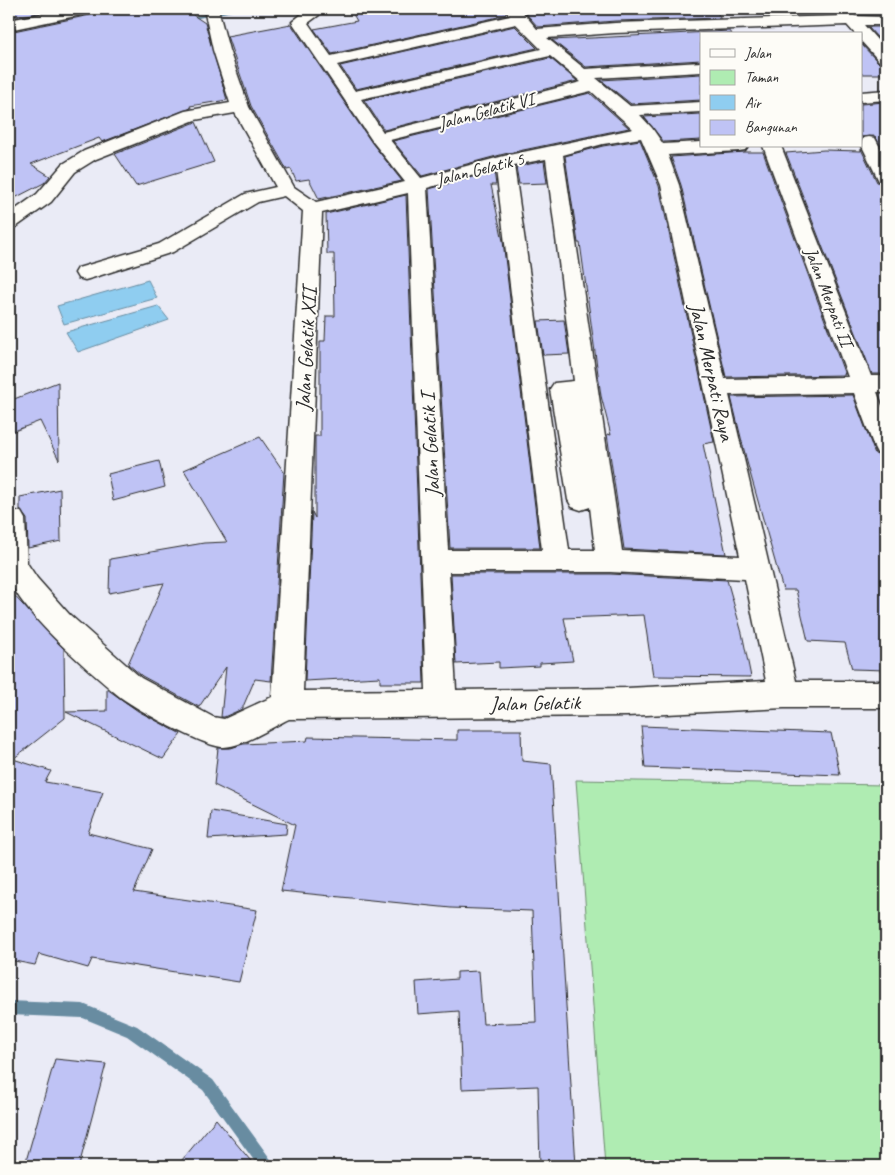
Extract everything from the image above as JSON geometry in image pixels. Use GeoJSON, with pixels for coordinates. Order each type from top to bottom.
{"type":"FeatureCollection","features":[{"type":"Feature","properties":{"kind":"street"},"geometry":{"type":"LineString","coordinates":[[9,25],[90,9]]}},
{"type":"Feature","properties":{"kind":"street"},"geometry":{"type":"LineString","coordinates":[[310,9],[311,16],[300,22],[379,138],[417,185]]}},
{"type":"Feature","properties":{"kind":"street"},"geometry":{"type":"LineString","coordinates":[[327,62],[522,21],[615,28],[846,14],[886,21]]}},
{"type":"Feature","properties":{"kind":"street"},"geometry":{"type":"LineString","coordinates":[[846,14],[885,57]]}},
{"type":"Feature","properties":{"kind":"street"},"geometry":{"type":"LineString","coordinates":[[212,16],[240,107],[287,190],[314,209]]}},
{"type":"Feature","properties":{"kind":"street","name":"Jalan Merpati Raya"},"geometry":{"type":"LineString","coordinates":[[522,21],[552,51],[626,111],[652,141],[670,185],[784,694]]}},
{"type":"Feature","properties":{"kind":"street"},"geometry":{"type":"LineString","coordinates":[[350,97],[552,51]]}},
{"type":"Feature","properties":{"kind":"street"},"geometry":{"type":"LineString","coordinates":[[862,58],[885,57]]}},
{"type":"Feature","properties":{"kind":"street","name":"Jalan Gelatik VI"},"geometry":{"type":"LineString","coordinates":[[379,138],[563,91],[588,80],[700,67]]}},
{"type":"Feature","properties":{"kind":"street"},"geometry":{"type":"LineString","coordinates":[[862,97],[886,95]]}},
{"type":"Feature","properties":{"kind":"street"},"geometry":{"type":"LineString","coordinates":[[9,223],[44,198],[69,168],[90,155],[191,115],[240,107]]}},
{"type":"Feature","properties":{"kind":"street"},"geometry":{"type":"LineString","coordinates":[[626,111],[700,107]]}},
{"type":"Feature","properties":{"kind":"street","name":"Jalan Gelatik 5"},"geometry":{"type":"LineString","coordinates":[[314,209],[417,185],[504,161],[554,152],[602,139],[700,144]]}},
{"type":"Feature","properties":{"kind":"street"},"geometry":{"type":"LineString","coordinates":[[872,142],[886,177]]}},
{"type":"Feature","properties":{"kind":"street","name":"Jalan Merpati II"},"geometry":{"type":"LineString","coordinates":[[773,148],[886,447]]}},
{"type":"Feature","properties":{"kind":"street"},"geometry":{"type":"LineString","coordinates":[[554,152],[610,561]]}},
{"type":"Feature","properties":{"kind":"street"},"geometry":{"type":"LineString","coordinates":[[504,161],[557,561]]}},
{"type":"Feature","properties":{"kind":"street","name":"Jalan Gelatik I"},"geometry":{"type":"LineString","coordinates":[[417,185],[442,705]]}},
{"type":"Feature","properties":{"kind":"street"},"geometry":{"type":"LineString","coordinates":[[85,273],[166,248],[252,198],[287,190]]}},
{"type":"Feature","properties":{"kind":"street","name":"Jalan Gelatik XII"},"geometry":{"type":"LineString","coordinates":[[287,705],[314,209]]}},
{"type":"Feature","properties":{"kind":"street"},"geometry":{"type":"LineString","coordinates":[[716,387],[886,384]]}},
{"type":"Feature","properties":{"kind":"street"},"geometry":{"type":"LineString","coordinates":[[581,500],[562,389],[587,389]]}},
{"type":"Feature","properties":{"kind":"street"},"geometry":{"type":"LineString","coordinates":[[12,519],[14,564],[27,586],[59,623],[131,688],[208,730],[224,732],[239,728],[287,705]]}},
{"type":"Feature","properties":{"kind":"street"},"geometry":{"type":"LineString","coordinates":[[435,561],[610,561],[755,568]]}},
{"type":"Feature","properties":{"kind":"street"},"geometry":{"type":"LineString","coordinates":[[784,694],[886,695]]}},
{"type":"Feature","properties":{"kind":"street","name":"Jalan Gelatik"},"geometry":{"type":"LineString","coordinates":[[287,705],[627,702],[784,694]]}},
{"type":"Feature","properties":{"kind":"green space"},"geometry":{"type":"Polygon","coordinates":[[[576,780],[886,785],[886,1166],[605,1166],[576,780]]]}},
{"type":"Feature","properties":{"kind":"water"},"geometry":{"type":"Polygon","coordinates":[[[148,280],[157,298],[64,324],[57,306],[148,280]]]}},
{"type":"Feature","properties":{"kind":"water"},"geometry":{"type":"Polygon","coordinates":[[[158,306],[169,320],[78,352],[66,332],[158,306]]]}},
{"type":"Feature","properties":{"kind":"building"},"geometry":{"type":"Polygon","coordinates":[[[9,9],[50,9],[50,11],[9,18],[9,9]]]}},
{"type":"Feature","properties":{"kind":"building"},"geometry":{"type":"Polygon","coordinates":[[[99,9],[191,9],[193,15],[205,23],[227,100],[190,106],[191,108],[102,142],[99,138],[31,164],[50,176],[44,183],[9,201],[9,32],[90,15],[99,9]]]}},
{"type":"Feature","properties":{"kind":"building"},"geometry":{"type":"Polygon","coordinates":[[[350,9],[501,9],[507,15],[332,54],[314,29],[357,21],[350,9]]]}},
{"type":"Feature","properties":{"kind":"building"},"geometry":{"type":"Polygon","coordinates":[[[714,9],[721,18],[615,21],[538,27],[523,10],[714,9]]]}},
{"type":"Feature","properties":{"kind":"building"},"geometry":{"type":"Polygon","coordinates":[[[291,24],[372,143],[402,181],[319,199],[309,179],[296,181],[291,169],[287,170],[251,106],[227,36],[291,24]]]}},
{"type":"Feature","properties":{"kind":"building"},"geometry":{"type":"Polygon","coordinates":[[[515,26],[537,48],[356,89],[340,66],[515,26]]]}},
{"type":"Feature","properties":{"kind":"building"},"geometry":{"type":"Polygon","coordinates":[[[868,27],[886,27],[886,47],[868,27]]]}},
{"type":"Feature","properties":{"kind":"building"},"geometry":{"type":"Polygon","coordinates":[[[700,33],[700,60],[586,67],[552,40],[700,33]]]}},
{"type":"Feature","properties":{"kind":"building"},"geometry":{"type":"Polygon","coordinates":[[[862,45],[879,63],[886,66],[886,74],[862,74],[862,45]]]}},
{"type":"Feature","properties":{"kind":"building"},"geometry":{"type":"Polygon","coordinates":[[[550,58],[577,81],[384,130],[364,100],[550,58]]]}},
{"type":"Feature","properties":{"kind":"building"},"geometry":{"type":"Polygon","coordinates":[[[700,74],[700,100],[631,104],[601,80],[700,74]]]}},
{"type":"Feature","properties":{"kind":"building"},"geometry":{"type":"Polygon","coordinates":[[[590,93],[629,128],[504,154],[422,176],[393,141],[590,93]]]}},
{"type":"Feature","properties":{"kind":"building"},"geometry":{"type":"Polygon","coordinates":[[[886,103],[886,155],[875,136],[862,137],[862,104],[886,103]]]}},
{"type":"Feature","properties":{"kind":"building"},"geometry":{"type":"Polygon","coordinates":[[[700,114],[700,140],[664,142],[644,117],[700,114]]]}},
{"type":"Feature","properties":{"kind":"building"},"geometry":{"type":"Polygon","coordinates":[[[196,122],[214,162],[136,186],[115,154],[196,122]]]}},
{"type":"Feature","properties":{"kind":"building"},"geometry":{"type":"Polygon","coordinates":[[[640,140],[659,186],[714,442],[703,444],[726,554],[624,549],[607,434],[611,435],[601,396],[580,243],[578,243],[565,156],[603,146],[640,140]]]}},
{"type":"Feature","properties":{"kind":"building"},"geometry":{"type":"Polygon","coordinates":[[[861,149],[877,182],[886,185],[886,374],[872,374],[786,153],[824,150],[861,151],[861,149]]]}},
{"type":"Feature","properties":{"kind":"building"},"geometry":{"type":"Polygon","coordinates":[[[763,152],[845,375],[726,377],[681,185],[671,157],[763,152]]]}},
{"type":"Feature","properties":{"kind":"building"},"geometry":{"type":"Polygon","coordinates":[[[544,161],[547,183],[519,184],[516,167],[544,161]]]}},
{"type":"Feature","properties":{"kind":"building"},"geometry":{"type":"Polygon","coordinates":[[[494,171],[496,185],[491,185],[503,241],[540,548],[450,548],[429,189],[494,171]]]}},
{"type":"Feature","properties":{"kind":"building"},"geometry":{"type":"Polygon","coordinates":[[[406,195],[424,683],[380,683],[380,677],[305,681],[312,512],[315,518],[315,436],[320,436],[320,341],[325,341],[326,316],[335,316],[334,254],[327,254],[326,214],[406,195]]]}},
{"type":"Feature","properties":{"kind":"building"},"geometry":{"type":"Polygon","coordinates":[[[564,320],[569,354],[543,355],[538,321],[564,320]]]}},
{"type":"Feature","properties":{"kind":"building"},"geometry":{"type":"Polygon","coordinates":[[[58,382],[59,460],[40,421],[9,433],[9,401],[58,382]]]}},
{"type":"Feature","properties":{"kind":"building"},"geometry":{"type":"Polygon","coordinates":[[[853,395],[875,454],[886,458],[886,670],[852,669],[845,643],[808,641],[796,590],[783,590],[731,397],[853,395]]]}},
{"type":"Feature","properties":{"kind":"building"},"geometry":{"type":"Polygon","coordinates":[[[260,437],[284,472],[271,681],[255,679],[242,709],[221,717],[226,667],[199,707],[142,676],[128,664],[164,583],[109,593],[110,559],[204,543],[227,542],[184,470],[260,437]]]}},
{"type":"Feature","properties":{"kind":"building"},"geometry":{"type":"Polygon","coordinates":[[[159,461],[165,487],[113,501],[108,474],[159,461]]]}},
{"type":"Feature","properties":{"kind":"building"},"geometry":{"type":"Polygon","coordinates":[[[60,489],[61,541],[28,548],[27,519],[20,510],[20,497],[60,489]]]}},
{"type":"Feature","properties":{"kind":"building"},"geometry":{"type":"Polygon","coordinates":[[[451,574],[610,574],[727,580],[742,633],[751,677],[653,676],[644,615],[564,618],[573,661],[540,663],[540,666],[499,668],[499,662],[456,664],[451,574]]]}},
{"type":"Feature","properties":{"kind":"building"},"geometry":{"type":"Polygon","coordinates":[[[9,590],[64,649],[65,718],[13,759],[51,771],[45,782],[103,792],[88,833],[152,849],[134,892],[257,910],[239,982],[92,959],[88,968],[39,954],[35,965],[9,960],[9,590]]]}},
{"type":"Feature","properties":{"kind":"building"},"geometry":{"type":"Polygon","coordinates":[[[107,689],[138,711],[181,734],[163,759],[66,712],[107,711],[107,689]]]}},
{"type":"Feature","properties":{"kind":"building"},"geometry":{"type":"Polygon","coordinates":[[[641,726],[831,733],[840,775],[645,768],[641,726]]]}},
{"type":"Feature","properties":{"kind":"building"},"geometry":{"type":"Polygon","coordinates":[[[457,730],[521,730],[522,761],[551,764],[576,1166],[540,1166],[538,1086],[462,1089],[459,1011],[418,1014],[416,982],[457,979],[457,972],[479,971],[483,1024],[536,1022],[532,911],[451,908],[281,891],[295,825],[214,785],[218,748],[231,748],[243,744],[307,741],[308,737],[457,740],[457,730]]]}},
{"type":"Feature","properties":{"kind":"building"},"geometry":{"type":"Polygon","coordinates":[[[211,811],[287,824],[286,834],[208,839],[211,811]]]}},
{"type":"Feature","properties":{"kind":"building"},"geometry":{"type":"Polygon","coordinates":[[[55,1059],[106,1064],[79,1166],[26,1161],[55,1059]]]}},
{"type":"Feature","properties":{"kind":"building"},"geometry":{"type":"Polygon","coordinates":[[[216,1119],[255,1166],[177,1166],[216,1119]]]}},
{"type":"Feature","properties":{"kind":"waterway"},"geometry":{"type":"LineString","coordinates":[[184,19],[239,9]]}},
{"type":"Feature","properties":{"kind":"waterway"},"geometry":{"type":"LineString","coordinates":[[9,1008],[83,1011],[132,1031],[208,1085],[267,1166]]}}]}
